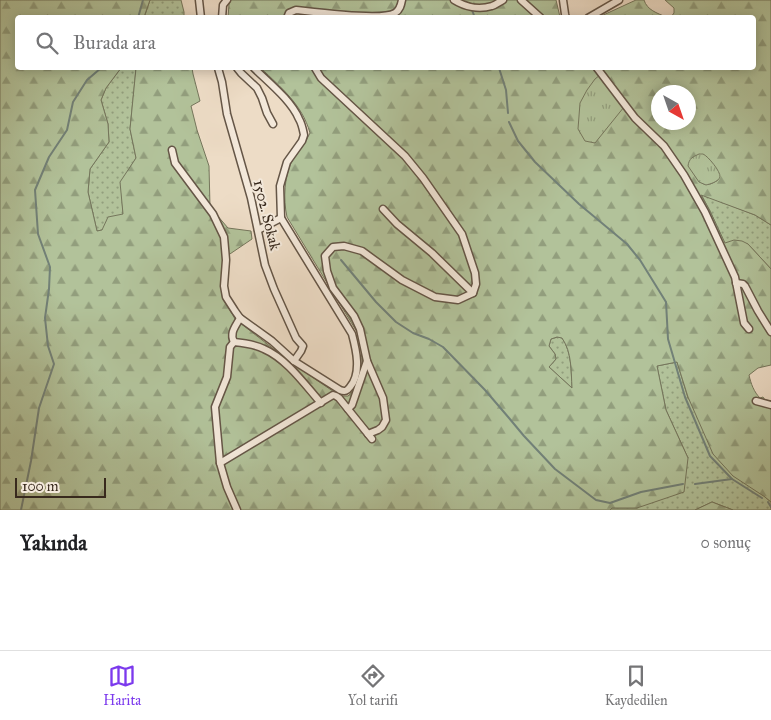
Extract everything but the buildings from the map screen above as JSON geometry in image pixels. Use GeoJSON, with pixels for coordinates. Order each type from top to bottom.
{"type":"FeatureCollection","features":[{"type":"Feature","properties":{"kind":"street"},"geometry":{"type":"LineString","coordinates":[[199,0],[201,15]]}},
{"type":"Feature","properties":{"kind":"street"},"geometry":{"type":"LineString","coordinates":[[222,15],[227,0]]}},
{"type":"Feature","properties":{"kind":"street"},"geometry":{"type":"LineString","coordinates":[[379,15],[394,14],[401,7],[402,0]]}},
{"type":"Feature","properties":{"kind":"street"},"geometry":{"type":"LineString","coordinates":[[454,0],[462,5],[485,7],[494,6],[503,0]]}},
{"type":"Feature","properties":{"kind":"street"},"geometry":{"type":"LineString","coordinates":[[521,0],[538,15]]}},
{"type":"Feature","properties":{"kind":"street"},"geometry":{"type":"LineString","coordinates":[[563,0],[565,15]]}},
{"type":"Feature","properties":{"kind":"street"},"geometry":{"type":"LineString","coordinates":[[594,15],[618,0]]}},
{"type":"Feature","properties":{"kind":"street"},"geometry":{"type":"LineString","coordinates":[[288,15],[296,10],[353,15]]}},
{"type":"Feature","properties":{"kind":"street","name":"1502. Sokak"},"geometry":{"type":"LineString","coordinates":[[219,70],[227,114],[251,198],[266,264],[274,289],[296,338],[303,346],[294,360]]}},
{"type":"Feature","properties":{"kind":"street"},"geometry":{"type":"LineString","coordinates":[[239,70],[257,88],[273,124]]}},
{"type":"Feature","properties":{"kind":"street"},"geometry":{"type":"LineString","coordinates":[[172,150],[176,163],[212,214],[224,237],[226,260],[224,286],[226,297],[240,318],[294,360],[340,390],[348,390],[354,382],[357,372],[356,350],[352,334],[281,218],[280,186],[287,162],[304,135],[299,118],[288,103],[256,70]]}},
{"type":"Feature","properties":{"kind":"street"},"geometry":{"type":"LineString","coordinates":[[220,463],[333,395],[348,409],[370,437],[382,427],[386,420],[383,398],[367,361],[360,329],[354,316],[333,288],[327,271],[325,256],[333,248],[344,246],[362,251],[402,280],[435,296],[458,300],[473,293],[476,284],[475,273],[462,234],[423,178],[405,156],[321,78],[315,70]]}},
{"type":"Feature","properties":{"kind":"street"},"geometry":{"type":"LineString","coordinates":[[599,70],[635,118],[664,146],[684,175],[705,212],[728,260],[735,277],[744,323],[749,328]]}},
{"type":"Feature","properties":{"kind":"street"},"geometry":{"type":"LineString","coordinates":[[383,209],[473,293]]}},
{"type":"Feature","properties":{"kind":"street"},"geometry":{"type":"LineString","coordinates":[[258,230],[281,218]]}},
{"type":"Feature","properties":{"kind":"street"},"geometry":{"type":"LineString","coordinates":[[736,283],[745,286],[771,332]]}},
{"type":"Feature","properties":{"kind":"street"},"geometry":{"type":"LineString","coordinates":[[234,342],[232,333],[240,318]]}},
{"type":"Feature","properties":{"kind":"street"},"geometry":{"type":"LineString","coordinates":[[234,342],[247,343],[265,349],[286,364],[321,403]]}},
{"type":"Feature","properties":{"kind":"street"},"geometry":{"type":"LineString","coordinates":[[234,342],[230,348],[226,377],[215,407],[220,463],[237,510]]}},
{"type":"Feature","properties":{"kind":"street"},"geometry":{"type":"LineString","coordinates":[[348,409],[352,406],[367,361]]}},
{"type":"Feature","properties":{"kind":"street"},"geometry":{"type":"LineString","coordinates":[[756,401],[771,405]]}},
{"type":"Feature","properties":{"kind":"green space"},"geometry":{"type":"Polygon","coordinates":[[[0,0],[150,0],[145,15],[15,15],[15,70],[120,70],[106,88],[101,100],[108,124],[109,142],[90,169],[88,192],[97,231],[102,230],[108,217],[123,214],[120,182],[136,158],[130,129],[136,70],[192,70],[200,101],[191,106],[209,166],[210,207],[228,228],[251,231],[252,239],[224,258],[222,296],[235,319],[293,364],[340,396],[348,396],[354,390],[361,375],[362,358],[357,332],[287,217],[285,187],[288,172],[293,159],[310,133],[302,113],[263,70],[756,70],[756,15],[672,15],[674,8],[665,0],[771,0],[771,225],[755,215],[701,195],[725,243],[734,240],[748,244],[771,269],[771,365],[758,368],[749,375],[758,396],[771,401],[771,502],[733,476],[713,454],[688,397],[677,362],[657,366],[666,410],[688,458],[684,492],[637,508],[612,508],[610,510],[0,510],[0,0]],[[695,176],[703,184],[711,184],[718,180],[695,176]],[[562,338],[551,339],[549,346],[556,359],[549,367],[572,388],[568,349],[562,338]]]}},
{"type":"Feature","properties":{"kind":"green space"},"geometry":{"type":"Polygon","coordinates":[[[150,0],[181,0],[184,12],[184,15],[145,15],[150,0]]]}},
{"type":"Feature","properties":{"kind":"green space"},"geometry":{"type":"Polygon","coordinates":[[[231,0],[556,0],[560,15],[228,15],[231,0]]]}},
{"type":"Feature","properties":{"kind":"green space"},"geometry":{"type":"Polygon","coordinates":[[[636,0],[644,0],[650,9],[662,15],[603,15],[636,0]]]}},
{"type":"Feature","properties":{"kind":"green space"},"geometry":{"type":"Polygon","coordinates":[[[120,70],[136,70],[130,129],[136,158],[121,182],[123,215],[102,230],[97,231],[88,192],[90,169],[109,142],[108,124],[101,100],[106,88],[120,70]]]}},
{"type":"Feature","properties":{"kind":"green space"},"geometry":{"type":"Polygon","coordinates":[[[600,75],[624,107],[595,143],[585,141],[578,129],[580,103],[587,90],[600,75]]]}},
{"type":"Feature","properties":{"kind":"green space"},"geometry":{"type":"Polygon","coordinates":[[[699,154],[705,155],[711,161],[720,175],[719,179],[706,185],[699,182],[688,166],[690,159],[699,154]]]}},
{"type":"Feature","properties":{"kind":"green space"},"geometry":{"type":"Polygon","coordinates":[[[701,194],[755,215],[771,225],[771,269],[748,244],[725,244],[701,194]]]}},
{"type":"Feature","properties":{"kind":"green space"},"geometry":{"type":"Polygon","coordinates":[[[562,338],[568,349],[572,388],[549,367],[556,359],[549,346],[551,339],[562,338]]]}},
{"type":"Feature","properties":{"kind":"green space"},"geometry":{"type":"Polygon","coordinates":[[[677,362],[688,398],[765,497],[771,502],[771,510],[733,510],[712,502],[695,510],[610,510],[612,508],[637,508],[688,458],[666,410],[657,366],[677,362]]]}},
{"type":"Feature","properties":{"kind":"green space"},"geometry":{"type":"Polygon","coordinates":[[[712,502],[733,510],[695,510],[712,502]]]}},
{"type":"Feature","properties":{"kind":"waterway"},"geometry":{"type":"LineString","coordinates":[[139,15],[143,0]]}},
{"type":"Feature","properties":{"kind":"waterway"},"geometry":{"type":"LineString","coordinates":[[472,10],[474,15]]}},
{"type":"Feature","properties":{"kind":"waterway"},"geometry":{"type":"LineString","coordinates":[[21,510],[39,408],[54,364],[48,346],[45,318],[50,267],[38,234],[35,190],[49,157],[67,130],[73,102],[87,80],[99,70]]}},
{"type":"Feature","properties":{"kind":"waterway"},"geometry":{"type":"LineString","coordinates":[[500,70],[506,90],[508,113]]}},
{"type":"Feature","properties":{"kind":"waterway"},"geometry":{"type":"LineString","coordinates":[[509,122],[518,141],[535,162],[579,204],[627,244],[640,260],[666,302],[668,339],[685,397],[710,456],[732,479],[762,498]]}},
{"type":"Feature","properties":{"kind":"waterway"},"geometry":{"type":"LineString","coordinates":[[341,260],[376,302],[396,322],[413,333],[443,347],[485,390],[555,469],[596,500],[610,503],[641,492],[683,484]]}},
{"type":"Feature","properties":{"kind":"waterway"},"geometry":{"type":"LineString","coordinates":[[695,484],[732,479]]}},
{"type":"Feature","properties":{"kind":"waterway"},"geometry":{"type":"LineString","coordinates":[[768,502],[771,507]]}}]}
